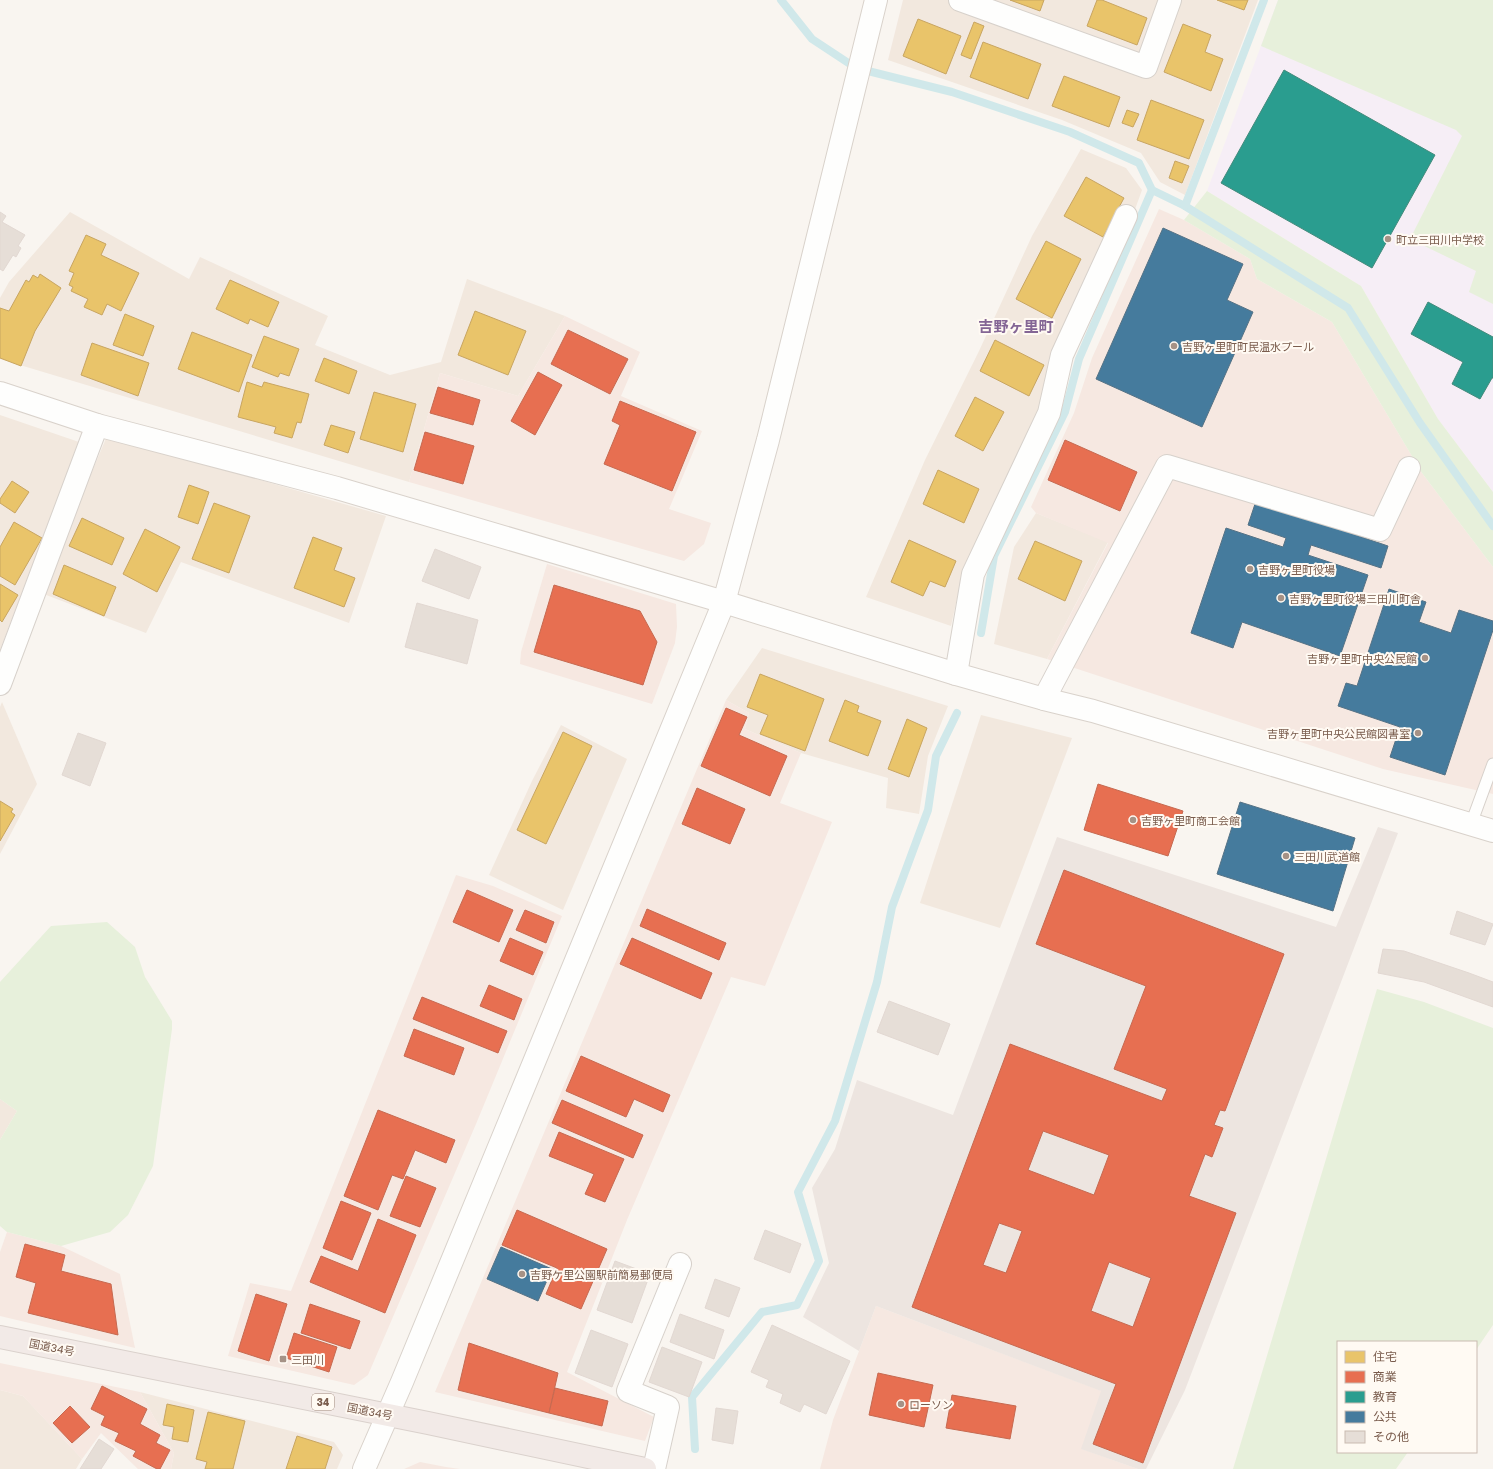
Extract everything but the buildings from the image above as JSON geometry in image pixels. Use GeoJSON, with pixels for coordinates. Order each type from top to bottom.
{"type":"FeatureCollection","features":[{"type":"Feature","properties":{"kind":"highway","name":"国道34号"},"geometry":{"type":"LineString","coordinates":[[0,1337],[388,1415],[646,1469]]}},
{"type":"Feature","properties":{"kind":"street"},"geometry":{"type":"LineString","coordinates":[[364,1469],[388,1415],[724,602],[768,440],[876,0]]}},
{"type":"Feature","properties":{"kind":"street"},"geometry":{"type":"LineString","coordinates":[[960,0],[1146,68],[1170,0]]}},
{"type":"Feature","properties":{"kind":"street"},"geometry":{"type":"LineString","coordinates":[[956,674],[973,574],[1049,413],[1062,355],[1126,216]]}},
{"type":"Feature","properties":{"kind":"street"},"geometry":{"type":"LineString","coordinates":[[0,393],[97,425],[337,488],[724,602],[956,674],[1100,713],[1493,831]]}},
{"type":"Feature","properties":{"kind":"street"},"geometry":{"type":"LineString","coordinates":[[0,684],[97,425]]}},
{"type":"Feature","properties":{"kind":"street"},"geometry":{"type":"LineString","coordinates":[[1044,699],[1167,466],[1380,530],[1409,468]]}},
{"type":"Feature","properties":{"kind":"street"},"geometry":{"type":"LineString","coordinates":[[654,1469],[668,1407],[628,1391],[680,1264]]}},
{"type":"Feature","properties":{"kind":"lane"},"geometry":{"type":"LineString","coordinates":[[1471,824],[1493,764]]}},
{"type":"Feature","properties":{"kind":"shaded area"},"geometry":{"type":"Polygon","coordinates":[[[903,0],[1258,0],[1185,195],[1160,182],[1141,153],[1062,120],[888,60],[903,0]]]}},
{"type":"Feature","properties":{"kind":"shaded area","name":"町立三田川中学校"},"geometry":{"type":"Polygon","coordinates":[[[1278,0],[1493,0],[1493,492],[1438,419],[1361,286],[1207,191],[1278,0]]]}},
{"type":"Feature","properties":{"kind":"shaded area"},"geometry":{"type":"Polygon","coordinates":[[[1081,149],[1126,168],[1142,190],[1120,251],[1041,403],[962,575],[951,626],[866,597],[925,460],[979,351],[1032,236],[1081,149]]]}},
{"type":"Feature","properties":{"kind":"shaded area"},"geometry":{"type":"Polygon","coordinates":[[[1159,209],[1184,220],[1250,259],[1257,279],[1332,322],[1422,473],[1493,567],[1493,794],[1383,769],[1047,659],[1108,543],[1036,513],[1031,507],[1074,413],[1092,358],[1159,209]]]}},
{"type":"Feature","properties":{"kind":"shaded area"},"geometry":{"type":"Polygon","coordinates":[[[70,212],[189,279],[200,257],[328,316],[315,345],[390,375],[441,362],[467,279],[565,316],[518,396],[440,373],[409,482],[0,359],[0,298],[9,282],[70,212]]]}},
{"type":"Feature","properties":{"kind":"shaded area"},"geometry":{"type":"Polygon","coordinates":[[[565,316],[640,352],[621,396],[702,431],[669,509],[711,523],[704,544],[684,561],[409,482],[440,373],[518,396],[565,316]]]}},
{"type":"Feature","properties":{"kind":"shaded area"},"geometry":{"type":"Polygon","coordinates":[[[0,415],[79,442],[0,650],[0,415]]]}},
{"type":"Feature","properties":{"kind":"shaded area"},"geometry":{"type":"Polygon","coordinates":[[[107,436],[386,516],[349,623],[181,562],[146,633],[41,593],[107,436]]]}},
{"type":"Feature","properties":{"kind":"shaded area"},"geometry":{"type":"Polygon","coordinates":[[[1036,513],[1108,542],[1047,659],[994,644],[1014,547],[1036,513]]]}},
{"type":"Feature","properties":{"kind":"shaded area"},"geometry":{"type":"Polygon","coordinates":[[[547,564],[676,604],[677,627],[675,643],[652,704],[520,664],[521,652],[547,564]]]}},
{"type":"Feature","properties":{"kind":"shaded area"},"geometry":{"type":"Polygon","coordinates":[[[762,648],[948,706],[928,756],[919,814],[886,808],[888,778],[801,753],[745,729],[749,713],[726,700],[762,648]]]}},
{"type":"Feature","properties":{"kind":"shaded area"},"geometry":{"type":"Polygon","coordinates":[[[726,700],[749,713],[745,729],[801,753],[780,803],[832,822],[765,986],[731,977],[627,1220],[567,1372],[654,1417],[645,1441],[435,1392],[726,700]]]}},
{"type":"Feature","properties":{"kind":"shaded area"},"geometry":{"type":"Polygon","coordinates":[[[2,702],[37,784],[0,854],[0,707],[2,702]]]}},
{"type":"Feature","properties":{"kind":"shaded area"},"geometry":{"type":"Polygon","coordinates":[[[981,715],[1072,738],[1000,928],[920,903],[981,715]]]}},
{"type":"Feature","properties":{"kind":"shaded area"},"geometry":{"type":"Polygon","coordinates":[[[561,725],[627,759],[563,910],[489,875],[532,781],[561,725]]]}},
{"type":"Feature","properties":{"kind":"shaded area"},"geometry":{"type":"Polygon","coordinates":[[[1378,827],[1398,833],[1185,1390],[1146,1469],[1138,1469],[1081,1449],[1101,1391],[876,1306],[859,1351],[803,1317],[829,1263],[812,1188],[835,1149],[857,1080],[953,1115],[1057,837],[1336,927],[1378,827]]]}},
{"type":"Feature","properties":{"kind":"shaded area"},"geometry":{"type":"Polygon","coordinates":[[[456,875],[493,886],[562,916],[476,1124],[368,1375],[354,1385],[228,1356],[250,1283],[291,1291],[456,875]]]}},
{"type":"Feature","properties":{"kind":"shaded area"},"geometry":{"type":"Polygon","coordinates":[[[0,1099],[17,1111],[0,1140],[0,1099]]]}},
{"type":"Feature","properties":{"kind":"shaded area"},"geometry":{"type":"Polygon","coordinates":[[[7,1232],[61,1246],[120,1274],[135,1348],[0,1316],[0,1252],[7,1232]]]}},
{"type":"Feature","properties":{"kind":"shaded area"},"geometry":{"type":"Polygon","coordinates":[[[876,1306],[1102,1391],[1082,1449],[1138,1469],[820,1469],[833,1420],[876,1306]]]}},
{"type":"Feature","properties":{"kind":"shaded area"},"geometry":{"type":"Polygon","coordinates":[[[0,1363],[140,1392],[174,1453],[171,1469],[138,1469],[101,1433],[82,1459],[23,1396],[0,1390],[0,1363]]]}},
{"type":"Feature","properties":{"kind":"shaded area"},"geometry":{"type":"Polygon","coordinates":[[[0,1390],[23,1396],[82,1459],[76,1469],[0,1469],[0,1390]]]}},
{"type":"Feature","properties":{"kind":"shaded area"},"geometry":{"type":"Polygon","coordinates":[[[140,1392],[334,1442],[343,1455],[337,1469],[171,1469],[174,1453],[140,1392]]]}},
{"type":"Feature","properties":{"kind":"shaded area"},"geometry":{"type":"Polygon","coordinates":[[[420,1462],[446,1467],[460,1469],[404,1469],[420,1462]]]}},
{"type":"Feature","properties":{"kind":"green space"},"geometry":{"type":"Polygon","coordinates":[[[1278,0],[1493,0],[1493,304],[1469,292],[1476,271],[1410,239],[1462,136],[1456,130],[1261,46],[1278,0]]]}},
{"type":"Feature","properties":{"kind":"green space"},"geometry":{"type":"Polygon","coordinates":[[[1207,191],[1361,286],[1438,419],[1493,492],[1493,567],[1422,473],[1332,322],[1257,279],[1250,259],[1184,220],[1207,191]]]}},
{"type":"Feature","properties":{"kind":"green space"},"geometry":{"type":"Polygon","coordinates":[[[107,922],[135,947],[145,977],[172,1021],[153,1166],[128,1215],[110,1232],[61,1246],[7,1232],[0,1226],[0,1140],[17,1111],[0,1099],[0,982],[51,926],[107,922]]]}},
{"type":"Feature","properties":{"kind":"green space"},"geometry":{"type":"Polygon","coordinates":[[[1377,989],[1424,1002],[1493,1028],[1493,1325],[1477,1349],[1477,1341],[1337,1341],[1337,1453],[1407,1453],[1396,1469],[1233,1469],[1377,989]]]}},
{"type":"Feature","properties":{"kind":"waterway"},"geometry":{"type":"LineString","coordinates":[[781,0],[812,39],[856,68],[952,92],[1070,132],[1139,163],[1152,190],[1185,206],[1348,308],[1420,423],[1493,526]]}},
{"type":"Feature","properties":{"kind":"waterway"},"geometry":{"type":"LineString","coordinates":[[1185,206],[1264,0]]}},
{"type":"Feature","properties":{"kind":"waterway"},"geometry":{"type":"LineString","coordinates":[[981,633],[994,556],[1065,412],[1079,359],[1152,190]]}},
{"type":"Feature","properties":{"kind":"waterway"},"geometry":{"type":"LineString","coordinates":[[695,1449],[692,1397],[762,1312],[797,1305],[819,1261],[798,1192],[835,1121],[877,982],[892,907],[928,810],[936,756],[957,713]]}},
{"type":"Feature","properties":{"kind":"place","name":"町立三田川中学校"},"geometry":{"type":"Point","coordinates":[1388,239]}},
{"type":"Feature","properties":{"kind":"place","name":"吉野ヶ里町町民温水プール"},"geometry":{"type":"Point","coordinates":[1174,346]}},
{"type":"Feature","properties":{"kind":"place","name":"吉野ヶ里町役場"},"geometry":{"type":"Point","coordinates":[1250,569]}},
{"type":"Feature","properties":{"kind":"place","name":"吉野ヶ里町役場三田川町舎"},"geometry":{"type":"Point","coordinates":[1281,598]}},
{"type":"Feature","properties":{"kind":"place","name":"吉野ヶ里町中央公民館"},"geometry":{"type":"Point","coordinates":[1425,658]}},
{"type":"Feature","properties":{"kind":"place","name":"吉野ヶ里町中央公民館図書室"},"geometry":{"type":"Point","coordinates":[1418,733]}},
{"type":"Feature","properties":{"kind":"place","name":"吉野ヶ里町商工会館"},"geometry":{"type":"Point","coordinates":[1133,820]}},
{"type":"Feature","properties":{"kind":"place","name":"三田川武道館"},"geometry":{"type":"Point","coordinates":[1286,856]}},
{"type":"Feature","properties":{"kind":"place","name":"吉野ケ里公園駅前簡易郵便局"},"geometry":{"type":"Point","coordinates":[522,1274]}},
{"type":"Feature","properties":{"kind":"place","name":"三田川"},"geometry":{"type":"Point","coordinates":[283,1359]}},
{"type":"Feature","properties":{"kind":"place","name":"ローソン"},"geometry":{"type":"Point","coordinates":[901,1404]}},
{"type":"Feature","properties":{"kind":"district","name":"吉野ヶ里町"},"geometry":{"type":"Point","coordinates":[1016,326]}}]}
